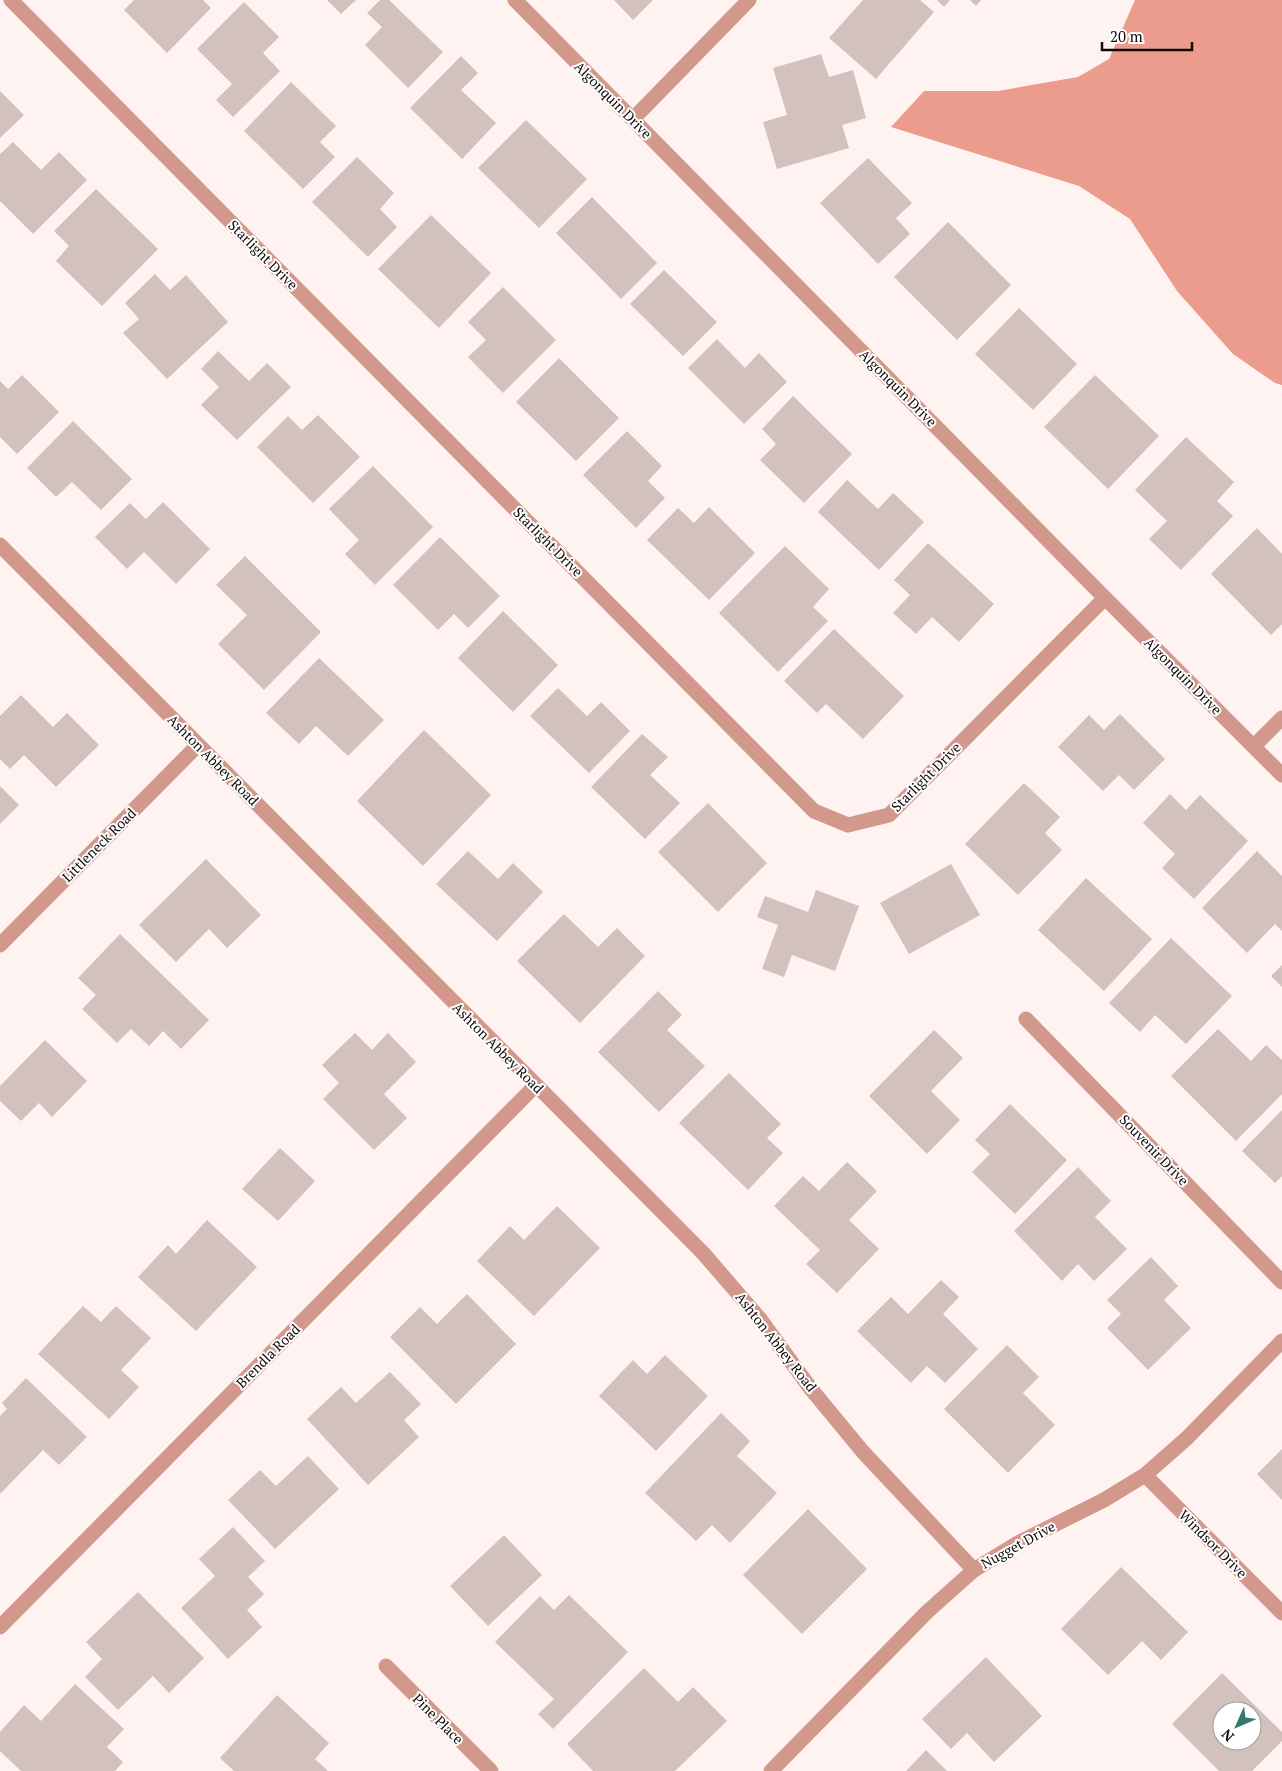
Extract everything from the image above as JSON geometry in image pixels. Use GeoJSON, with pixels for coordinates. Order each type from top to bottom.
{"type":"FeatureCollection","features":[{"type":"Feature","properties":{"kind":"street","name":"Starlight Drive"},"geometry":{"type":"LineString","coordinates":[[11,0],[814,811],[848,825],[889,815],[1105,598]]}},
{"type":"Feature","properties":{"kind":"street","name":"Algonquin Drive"},"geometry":{"type":"LineString","coordinates":[[515,0],[1282,775]]}},
{"type":"Feature","properties":{"kind":"street"},"geometry":{"type":"LineString","coordinates":[[633,119],[749,0]]}},
{"type":"Feature","properties":{"kind":"street","name":"Ashton Abbey Road"},"geometry":{"type":"LineString","coordinates":[[0,545],[703,1253],[760,1318],[812,1389],[863,1452],[974,1570]]}},
{"type":"Feature","properties":{"kind":"street"},"geometry":{"type":"LineString","coordinates":[[1254,746],[1282,718]]}},
{"type":"Feature","properties":{"kind":"street","name":"Littleneck Road"},"geometry":{"type":"LineString","coordinates":[[0,945],[198,745]]}},
{"type":"Feature","properties":{"kind":"street","name":"Souvenir Drive"},"geometry":{"type":"LineString","coordinates":[[1026,1019],[1282,1282]]}},
{"type":"Feature","properties":{"kind":"street","name":"Brendla Road"},"geometry":{"type":"LineString","coordinates":[[0,1627],[536,1086]]}},
{"type":"Feature","properties":{"kind":"street","name":"Nugget Drive"},"geometry":{"type":"LineString","coordinates":[[771,1771],[927,1612],[974,1570],[1018,1543],[1104,1500],[1145,1475],[1187,1438],[1282,1341]]}},
{"type":"Feature","properties":{"kind":"street","name":"Windsor Drive"},"geometry":{"type":"LineString","coordinates":[[1145,1475],[1282,1613]]}},
{"type":"Feature","properties":{"kind":"street","name":"Pine Place"},"geometry":{"type":"LineString","coordinates":[[386,1666],[491,1771]]}},
{"type":"Feature","properties":{"kind":"shaded area"},"geometry":{"type":"Polygon","coordinates":[[[1135,0],[1282,0],[1282,385],[1275,383],[1233,354],[1177,291],[1130,219],[1079,186],[891,127],[924,91],[998,91],[1078,77],[1109,59],[1135,0]]]}},
{"type":"Feature","properties":{"kind":"building"},"geometry":{"type":"Polygon","coordinates":[[[134,0],[203,0],[211,8],[167,53],[124,10],[134,0]]]}},
{"type":"Feature","properties":{"kind":"building"},"geometry":{"type":"Polygon","coordinates":[[[327,0],[356,0],[341,14],[327,0]]]}},
{"type":"Feature","properties":{"kind":"building"},"geometry":{"type":"Polygon","coordinates":[[[380,0],[389,0],[443,52],[408,88],[365,45],[382,27],[367,13],[380,0]]]}},
{"type":"Feature","properties":{"kind":"building"},"geometry":{"type":"Polygon","coordinates":[[[614,0],[653,0],[633,20],[614,0]]]}},
{"type":"Feature","properties":{"kind":"building"},"geometry":{"type":"Polygon","coordinates":[[[863,0],[920,0],[934,12],[876,79],[829,38],[863,0]]]}},
{"type":"Feature","properties":{"kind":"building"},"geometry":{"type":"Polygon","coordinates":[[[937,0],[950,0],[944,7],[937,0]]]}},
{"type":"Feature","properties":{"kind":"building"},"geometry":{"type":"Polygon","coordinates":[[[970,0],[981,0],[976,6],[970,0]]]}},
{"type":"Feature","properties":{"kind":"building"},"geometry":{"type":"Polygon","coordinates":[[[244,2],[279,37],[263,53],[280,71],[233,117],[216,100],[232,84],[197,49],[244,2]]]}},
{"type":"Feature","properties":{"kind":"building"},"geometry":{"type":"Polygon","coordinates":[[[821,54],[829,77],[853,70],[866,118],[842,125],[849,148],[777,169],[763,122],[787,115],[773,68],[821,54]]]}},
{"type":"Feature","properties":{"kind":"building"},"geometry":{"type":"Polygon","coordinates":[[[461,56],[478,73],[461,90],[496,123],[462,159],[410,108],[461,56]]]}},
{"type":"Feature","properties":{"kind":"building"},"geometry":{"type":"Polygon","coordinates":[[[291,82],[336,126],[320,142],[335,157],[303,189],[244,131],[291,82]]]}},
{"type":"Feature","properties":{"kind":"building"},"geometry":{"type":"Polygon","coordinates":[[[0,91],[24,115],[0,138],[0,91]]]}},
{"type":"Feature","properties":{"kind":"building"},"geometry":{"type":"Polygon","coordinates":[[[526,120],[587,179],[539,228],[478,168],[526,120]]]}},
{"type":"Feature","properties":{"kind":"building"},"geometry":{"type":"Polygon","coordinates":[[[13,142],[41,170],[59,152],[87,180],[33,234],[0,201],[0,154],[13,142]]]}},
{"type":"Feature","properties":{"kind":"building"},"geometry":{"type":"Polygon","coordinates":[[[357,157],[394,193],[380,209],[397,227],[368,257],[312,202],[357,157]]]}},
{"type":"Feature","properties":{"kind":"building"},"geometry":{"type":"Polygon","coordinates":[[[868,158],[912,203],[896,218],[910,234],[878,264],[820,203],[868,158]]]}},
{"type":"Feature","properties":{"kind":"building"},"geometry":{"type":"Polygon","coordinates":[[[96,189],[158,249],[102,306],[56,261],[69,246],[54,231],[96,189]]]}},
{"type":"Feature","properties":{"kind":"building"},"geometry":{"type":"Polygon","coordinates":[[[592,197],[657,263],[621,299],[556,233],[592,197]]]}},
{"type":"Feature","properties":{"kind":"building"},"geometry":{"type":"Polygon","coordinates":[[[431,215],[491,273],[439,328],[378,269],[431,215]]]}},
{"type":"Feature","properties":{"kind":"building"},"geometry":{"type":"Polygon","coordinates":[[[948,222],[1011,285],[957,340],[894,277],[948,222]]]}},
{"type":"Feature","properties":{"kind":"building"},"geometry":{"type":"Polygon","coordinates":[[[664,270],[717,322],[683,356],[630,304],[664,270]]]}},
{"type":"Feature","properties":{"kind":"building"},"geometry":{"type":"Polygon","coordinates":[[[155,274],[170,290],[186,275],[228,322],[167,379],[123,333],[139,319],[125,303],[155,274]]]}},
{"type":"Feature","properties":{"kind":"building"},"geometry":{"type":"Polygon","coordinates":[[[503,287],[556,340],[503,393],[468,357],[486,340],[468,322],[503,287]]]}},
{"type":"Feature","properties":{"kind":"building"},"geometry":{"type":"Polygon","coordinates":[[[1019,308],[1077,364],[1033,410],[975,354],[1019,308]]]}},
{"type":"Feature","properties":{"kind":"building"},"geometry":{"type":"Polygon","coordinates":[[[717,339],[745,368],[759,353],[787,382],[744,424],[688,368],[717,339]]]}},
{"type":"Feature","properties":{"kind":"building"},"geometry":{"type":"Polygon","coordinates":[[[218,351],[249,381],[267,363],[291,387],[237,440],[201,405],[219,387],[201,369],[218,351]]]}},
{"type":"Feature","properties":{"kind":"building"},"geometry":{"type":"Polygon","coordinates":[[[559,358],[619,418],[576,461],[516,402],[559,358]]]}},
{"type":"Feature","properties":{"kind":"building"},"geometry":{"type":"Polygon","coordinates":[[[22,375],[59,412],[17,454],[0,437],[0,381],[8,389],[22,375]]]}},
{"type":"Feature","properties":{"kind":"building"},"geometry":{"type":"Polygon","coordinates":[[[1095,375],[1159,436],[1108,489],[1044,427],[1095,375]]]}},
{"type":"Feature","properties":{"kind":"building"},"geometry":{"type":"Polygon","coordinates":[[[793,396],[852,454],[804,503],[760,460],[776,444],[762,429],[793,396]]]}},
{"type":"Feature","properties":{"kind":"building"},"geometry":{"type":"Polygon","coordinates":[[[318,415],[360,457],[313,503],[257,447],[288,416],[302,430],[318,415]]]}},
{"type":"Feature","properties":{"kind":"building"},"geometry":{"type":"Polygon","coordinates":[[[73,421],[132,479],[101,510],[72,482],[56,497],[27,468],[73,421]]]}},
{"type":"Feature","properties":{"kind":"building"},"geometry":{"type":"Polygon","coordinates":[[[627,431],[662,466],[648,481],[665,498],[636,528],[583,475],[627,431]]]}},
{"type":"Feature","properties":{"kind":"building"},"geometry":{"type":"Polygon","coordinates":[[[1186,437],[1234,482],[1217,501],[1233,516],[1181,570],[1149,539],[1167,521],[1135,490],[1186,437]]]}},
{"type":"Feature","properties":{"kind":"building"},"geometry":{"type":"Polygon","coordinates":[[[373,466],[433,527],[375,585],[345,554],[359,540],[329,509],[373,466]]]}},
{"type":"Feature","properties":{"kind":"building"},"geometry":{"type":"Polygon","coordinates":[[[847,480],[878,509],[893,493],[924,522],[879,570],[818,512],[847,480]]]}},
{"type":"Feature","properties":{"kind":"building"},"geometry":{"type":"Polygon","coordinates":[[[163,502],[210,549],[176,584],[144,552],[127,569],[95,537],[130,503],[146,519],[163,502]]]}},
{"type":"Feature","properties":{"kind":"building"},"geometry":{"type":"Polygon","coordinates":[[[709,507],[755,553],[709,600],[647,540],[678,508],[694,523],[709,507]]]}},
{"type":"Feature","properties":{"kind":"building"},"geometry":{"type":"Polygon","coordinates":[[[1257,528],[1282,554],[1282,624],[1271,635],[1211,574],[1257,528]]]}},
{"type":"Feature","properties":{"kind":"building"},"geometry":{"type":"Polygon","coordinates":[[[440,537],[500,596],[468,628],[454,614],[438,630],[393,585],[440,537]]]}},
{"type":"Feature","properties":{"kind":"building"},"geometry":{"type":"Polygon","coordinates":[[[928,543],[994,604],[959,642],[932,617],[916,634],[893,613],[910,595],[894,580],[928,543]]]}},
{"type":"Feature","properties":{"kind":"building"},"geometry":{"type":"Polygon","coordinates":[[[785,546],[829,589],[813,607],[828,621],[778,672],[719,613],[785,546]]]}},
{"type":"Feature","properties":{"kind":"building"},"geometry":{"type":"Polygon","coordinates":[[[245,556],[321,632],[264,690],[218,644],[247,615],[216,585],[245,556]]]}},
{"type":"Feature","properties":{"kind":"building"},"geometry":{"type":"Polygon","coordinates":[[[503,611],[558,665],[513,712],[458,658],[503,611]]]}},
{"type":"Feature","properties":{"kind":"building"},"geometry":{"type":"Polygon","coordinates":[[[834,629],[904,696],[863,739],[826,704],[817,713],[784,681],[834,629]]]}},
{"type":"Feature","properties":{"kind":"building"},"geometry":{"type":"Polygon","coordinates":[[[319,658],[384,720],[348,756],[316,726],[299,744],[266,713],[319,658]]]}},
{"type":"Feature","properties":{"kind":"building"},"geometry":{"type":"Polygon","coordinates":[[[558,688],[587,716],[601,702],[630,731],[589,773],[530,716],[558,688]]]}},
{"type":"Feature","properties":{"kind":"building"},"geometry":{"type":"Polygon","coordinates":[[[21,695],[53,727],[67,713],[99,745],[56,787],[24,755],[10,769],[0,759],[0,716],[21,695]]]}},
{"type":"Feature","properties":{"kind":"building"},"geometry":{"type":"Polygon","coordinates":[[[1120,714],[1165,759],[1134,790],[1119,775],[1103,791],[1058,747],[1089,715],[1104,730],[1120,714]]]}},
{"type":"Feature","properties":{"kind":"building"},"geometry":{"type":"Polygon","coordinates":[[[424,730],[491,795],[423,866],[357,801],[424,730]]]}},
{"type":"Feature","properties":{"kind":"building"},"geometry":{"type":"Polygon","coordinates":[[[642,734],[668,757],[650,775],[680,803],[645,839],[591,787],[642,734]]]}},
{"type":"Feature","properties":{"kind":"building"},"geometry":{"type":"Polygon","coordinates":[[[1024,783],[1060,817],[1045,833],[1062,850],[1018,895],[965,844],[1024,783]]]}},
{"type":"Feature","properties":{"kind":"building"},"geometry":{"type":"Polygon","coordinates":[[[0,786],[19,805],[0,824],[0,786]]]}},
{"type":"Feature","properties":{"kind":"building"},"geometry":{"type":"Polygon","coordinates":[[[1170,794],[1186,810],[1200,795],[1248,841],[1194,899],[1162,868],[1175,854],[1143,823],[1170,794]]]}},
{"type":"Feature","properties":{"kind":"building"},"geometry":{"type":"Polygon","coordinates":[[[708,803],[767,863],[718,912],[658,852],[708,803]]]}},
{"type":"Feature","properties":{"kind":"building"},"geometry":{"type":"Polygon","coordinates":[[[468,851],[498,879],[513,863],[543,892],[497,941],[436,884],[468,851]]]}},
{"type":"Feature","properties":{"kind":"building"},"geometry":{"type":"Polygon","coordinates":[[[1257,851],[1282,876],[1282,931],[1275,924],[1247,953],[1202,908],[1257,851]]]}},
{"type":"Feature","properties":{"kind":"building"},"geometry":{"type":"Polygon","coordinates":[[[206,859],[261,915],[227,948],[209,929],[176,962],[139,925],[206,859]]]}},
{"type":"Feature","properties":{"kind":"building"},"geometry":{"type":"Polygon","coordinates":[[[951,864],[980,915],[909,954],[880,903],[951,864]]]}},
{"type":"Feature","properties":{"kind":"building"},"geometry":{"type":"Polygon","coordinates":[[[1086,878],[1152,939],[1104,991],[1038,930],[1086,878]]]}},
{"type":"Feature","properties":{"kind":"building"},"geometry":{"type":"Polygon","coordinates":[[[816,890],[859,906],[835,971],[792,955],[784,977],[762,969],[778,925],[757,917],[765,896],[808,912],[816,890]]]}},
{"type":"Feature","properties":{"kind":"building"},"geometry":{"type":"Polygon","coordinates":[[[564,914],[598,947],[617,928],[645,956],[580,1023],[517,961],[564,914]]]}},
{"type":"Feature","properties":{"kind":"building"},"geometry":{"type":"Polygon","coordinates":[[[120,934],[209,1020],[181,1049],[163,1031],[149,1046],[131,1029],[117,1043],[82,1009],[96,995],[78,978],[120,934]]]}},
{"type":"Feature","properties":{"kind":"building"},"geometry":{"type":"Polygon","coordinates":[[[1171,938],[1232,996],[1186,1044],[1155,1015],[1140,1032],[1109,1003],[1171,938]]]}},
{"type":"Feature","properties":{"kind":"building"},"geometry":{"type":"Polygon","coordinates":[[[1282,965],[1282,987],[1271,976],[1282,965]]]}},
{"type":"Feature","properties":{"kind":"building"},"geometry":{"type":"Polygon","coordinates":[[[658,991],[682,1015],[667,1030],[705,1066],[659,1112],[598,1052],[658,991]]]}},
{"type":"Feature","properties":{"kind":"building"},"geometry":{"type":"Polygon","coordinates":[[[1218,1029],[1251,1061],[1266,1045],[1282,1060],[1282,1094],[1236,1141],[1171,1076],[1218,1029]]]}},
{"type":"Feature","properties":{"kind":"building"},"geometry":{"type":"Polygon","coordinates":[[[934,1030],[963,1058],[931,1091],[960,1120],[927,1154],[869,1096],[934,1030]]]}},
{"type":"Feature","properties":{"kind":"building"},"geometry":{"type":"Polygon","coordinates":[[[355,1033],[372,1050],[388,1033],[416,1062],[384,1094],[407,1118],[374,1150],[323,1099],[339,1083],[322,1065],[355,1033]]]}},
{"type":"Feature","properties":{"kind":"building"},"geometry":{"type":"Polygon","coordinates":[[[45,1040],[87,1081],[52,1117],[39,1103],[21,1121],[0,1101],[0,1086],[45,1040]]]}},
{"type":"Feature","properties":{"kind":"building"},"geometry":{"type":"Polygon","coordinates":[[[729,1073],[781,1124],[767,1138],[783,1153],[748,1190],[679,1123],[729,1073]]]}},
{"type":"Feature","properties":{"kind":"building"},"geometry":{"type":"Polygon","coordinates":[[[1010,1104],[1067,1160],[1015,1214],[972,1172],[990,1154],[975,1140],[1010,1104]]]}},
{"type":"Feature","properties":{"kind":"building"},"geometry":{"type":"Polygon","coordinates":[[[1282,1110],[1282,1176],[1275,1183],[1242,1151],[1282,1110]]]}},
{"type":"Feature","properties":{"kind":"building"},"geometry":{"type":"Polygon","coordinates":[[[280,1148],[315,1181],[278,1221],[242,1189],[280,1148]]]}},
{"type":"Feature","properties":{"kind":"building"},"geometry":{"type":"Polygon","coordinates":[[[847,1162],[877,1191],[849,1220],[879,1249],[837,1293],[806,1264],[820,1250],[774,1206],[803,1176],[819,1191],[847,1162]]]}},
{"type":"Feature","properties":{"kind":"building"},"geometry":{"type":"Polygon","coordinates":[[[1078,1167],[1111,1201],[1095,1217],[1127,1249],[1094,1281],[1078,1264],[1062,1281],[1014,1231],[1078,1167]]]}},
{"type":"Feature","properties":{"kind":"building"},"geometry":{"type":"Polygon","coordinates":[[[557,1206],[600,1248],[534,1316],[477,1261],[510,1226],[524,1240],[557,1206]]]}},
{"type":"Feature","properties":{"kind":"building"},"geometry":{"type":"Polygon","coordinates":[[[207,1220],[257,1267],[196,1331],[138,1277],[168,1245],[176,1254],[207,1220]]]}},
{"type":"Feature","properties":{"kind":"building"},"geometry":{"type":"Polygon","coordinates":[[[1151,1257],[1178,1286],[1164,1300],[1191,1328],[1148,1370],[1107,1328],[1121,1314],[1107,1300],[1151,1257]]]}},
{"type":"Feature","properties":{"kind":"building"},"geometry":{"type":"Polygon","coordinates":[[[941,1280],[959,1297],[943,1314],[978,1349],[945,1383],[927,1366],[911,1383],[857,1331],[891,1297],[908,1314],[941,1280]]]}},
{"type":"Feature","properties":{"kind":"building"},"geometry":{"type":"Polygon","coordinates":[[[467,1294],[516,1344],[456,1404],[390,1337],[420,1307],[437,1324],[467,1294]]]}},
{"type":"Feature","properties":{"kind":"building"},"geometry":{"type":"Polygon","coordinates":[[[83,1306],[101,1322],[116,1306],[151,1338],[121,1370],[139,1387],[109,1419],[38,1354],[83,1306]]]}},
{"type":"Feature","properties":{"kind":"building"},"geometry":{"type":"Polygon","coordinates":[[[1007,1345],[1039,1377],[1023,1393],[1055,1425],[1008,1473],[944,1409],[1007,1345]]]}},
{"type":"Feature","properties":{"kind":"building"},"geometry":{"type":"Polygon","coordinates":[[[665,1355],[708,1396],[656,1451],[599,1396],[633,1360],[647,1374],[665,1355]]]}},
{"type":"Feature","properties":{"kind":"building"},"geometry":{"type":"Polygon","coordinates":[[[390,1372],[421,1404],[404,1420],[419,1437],[368,1485],[307,1419],[341,1387],[356,1403],[390,1372]]]}},
{"type":"Feature","properties":{"kind":"building"},"geometry":{"type":"Polygon","coordinates":[[[26,1378],[87,1437],[59,1465],[43,1450],[0,1494],[0,1416],[7,1409],[2,1403],[26,1378]]]}},
{"type":"Feature","properties":{"kind":"building"},"geometry":{"type":"Polygon","coordinates":[[[721,1413],[750,1441],[737,1456],[777,1493],[730,1543],[712,1525],[696,1541],[645,1493],[721,1413]]]}},
{"type":"Feature","properties":{"kind":"building"},"geometry":{"type":"Polygon","coordinates":[[[1282,1449],[1282,1500],[1257,1474],[1282,1449]]]}},
{"type":"Feature","properties":{"kind":"building"},"geometry":{"type":"Polygon","coordinates":[[[308,1456],[339,1489],[275,1549],[228,1500],[260,1470],[276,1486],[308,1456]]]}},
{"type":"Feature","properties":{"kind":"building"},"geometry":{"type":"Polygon","coordinates":[[[808,1509],[867,1569],[802,1634],[743,1575],[808,1509]]]}},
{"type":"Feature","properties":{"kind":"building"},"geometry":{"type":"Polygon","coordinates":[[[233,1527],[265,1561],[248,1577],[264,1594],[247,1610],[262,1627],[228,1659],[181,1608],[215,1576],[199,1559],[233,1527]]]}},
{"type":"Feature","properties":{"kind":"building"},"geometry":{"type":"Polygon","coordinates":[[[504,1535],[542,1575],[488,1626],[450,1586],[504,1535]]]}},
{"type":"Feature","properties":{"kind":"building"},"geometry":{"type":"Polygon","coordinates":[[[1121,1567],[1188,1632],[1161,1660],[1142,1641],[1108,1675],[1061,1629],[1121,1567]]]}},
{"type":"Feature","properties":{"kind":"building"},"geometry":{"type":"Polygon","coordinates":[[[138,1592],[204,1658],[169,1693],[153,1676],[118,1710],[85,1677],[102,1659],[86,1642],[138,1592]]]}},
{"type":"Feature","properties":{"kind":"building"},"geometry":{"type":"Polygon","coordinates":[[[569,1595],[628,1652],[553,1729],[538,1714],[554,1699],[495,1642],[540,1596],[554,1610],[569,1595]]]}},
{"type":"Feature","properties":{"kind":"building"},"geometry":{"type":"Polygon","coordinates":[[[986,1657],[1042,1716],[994,1762],[967,1733],[951,1749],[922,1719],[986,1657]]]}},
{"type":"Feature","properties":{"kind":"building"},"geometry":{"type":"Polygon","coordinates":[[[644,1668],[678,1702],[693,1687],[727,1721],[675,1771],[593,1771],[567,1744],[644,1668]]]}},
{"type":"Feature","properties":{"kind":"building"},"geometry":{"type":"Polygon","coordinates":[[[1222,1673],[1250,1701],[1212,1701],[1212,1751],[1262,1751],[1262,1712],[1282,1732],[1282,1741],[1252,1771],[1219,1771],[1172,1724],[1222,1673]]]}},
{"type":"Feature","properties":{"kind":"building"},"geometry":{"type":"Polygon","coordinates":[[[75,1684],[124,1729],[107,1747],[123,1762],[115,1771],[21,1771],[0,1751],[0,1732],[24,1705],[41,1721],[75,1684]]]}},
{"type":"Feature","properties":{"kind":"building"},"geometry":{"type":"Polygon","coordinates":[[[277,1695],[329,1743],[315,1759],[328,1771],[234,1771],[220,1758],[277,1695]]]}},
{"type":"Feature","properties":{"kind":"building"},"geometry":{"type":"Polygon","coordinates":[[[926,1750],[947,1771],[906,1771],[926,1750]]]}}]}
